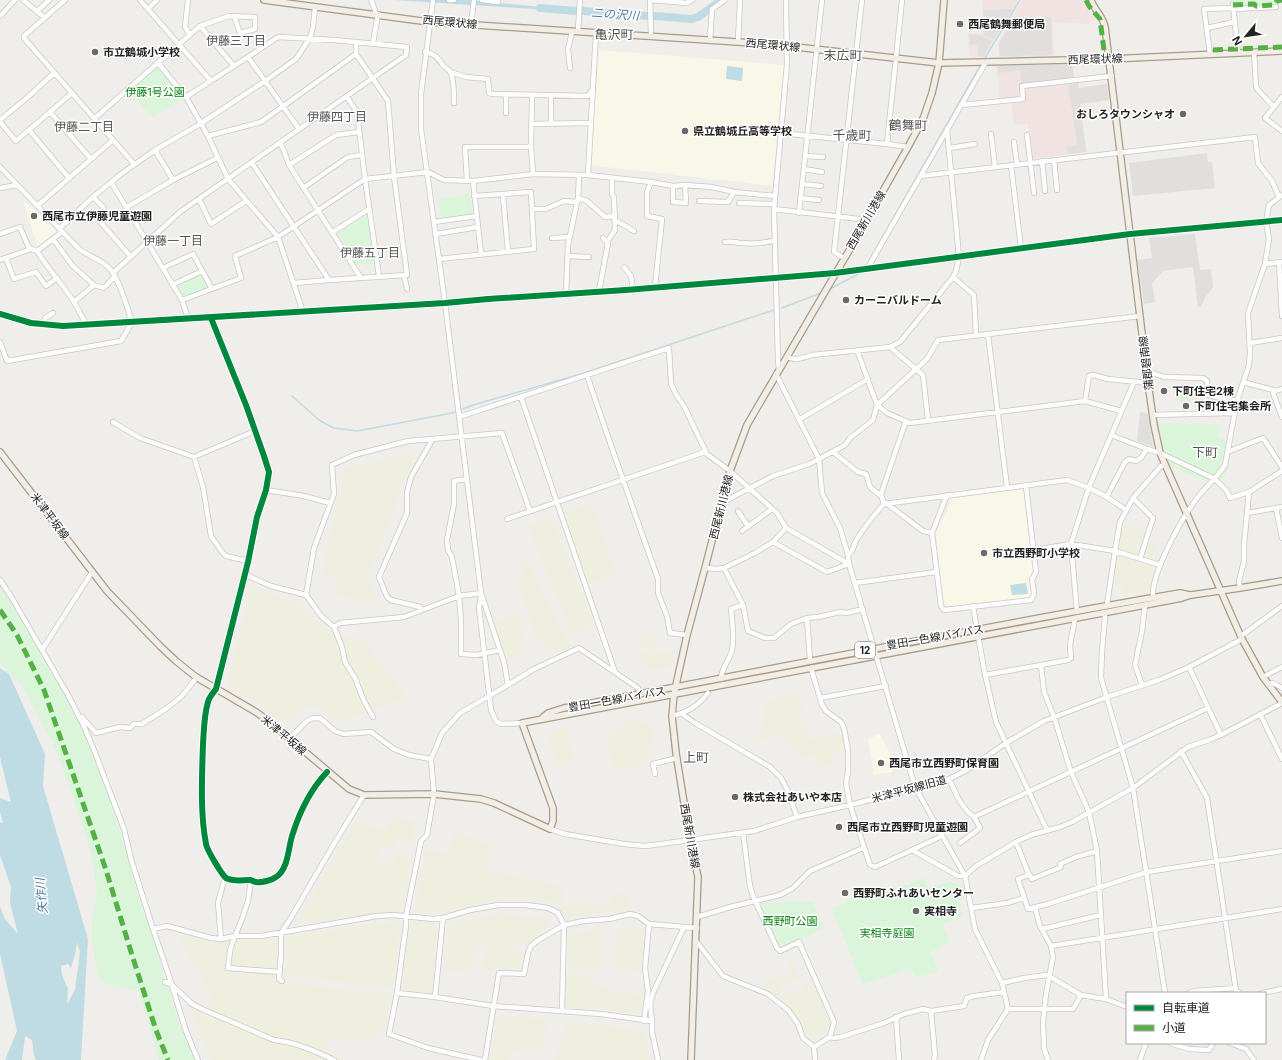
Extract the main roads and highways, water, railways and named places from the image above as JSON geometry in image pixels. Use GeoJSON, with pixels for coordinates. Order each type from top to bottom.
{"type":"FeatureCollection","features":[{"type":"Feature","properties":{"kind":"main road","name":"西尾環状線"},"geometry":{"type":"LineString","coordinates":[[264,0],[292,2],[315,7],[429,22],[738,42],[856,53],[939,63],[1282,51]]}},
{"type":"Feature","properties":{"kind":"main road","name":"西尾新川港線"},"geometry":{"type":"LineString","coordinates":[[691,1060],[698,877],[690,840],[672,716],[674,691],[686,635],[730,471],[747,425],[923,119],[932,93],[939,63],[944,0]]}},
{"type":"Feature","properties":{"kind":"main road","name":"蒲郡碧南線"},"geometry":{"type":"LineString","coordinates":[[1091,0],[1094,7],[1104,20],[1110,58],[1152,415],[1160,454],[1242,638],[1263,677],[1282,702]]}},
{"type":"Feature","properties":{"kind":"main road","name":"米津平坂線"},"geometry":{"type":"LineString","coordinates":[[0,452],[107,591],[150,636],[176,661],[197,678],[256,712],[349,789],[364,795],[434,794],[481,799],[494,803],[550,829]]}},
{"type":"Feature","properties":{"kind":"main road"},"geometry":{"type":"LineString","coordinates":[[1222,591],[1282,581]]}},
{"type":"Feature","properties":{"kind":"main road","name":"豊田一色線バイパス"},"geometry":{"type":"LineString","coordinates":[[550,829],[553,808],[522,723],[674,691],[811,668],[1182,598],[1190,595],[1222,591]]}},
{"type":"Feature","properties":{"kind":"main road","name":"豊田一色線バイパス"},"geometry":{"type":"LineString","coordinates":[[541,719],[548,713],[564,708],[640,694],[674,691],[721,679],[810,660],[1153,597],[1180,593],[1190,595]]}},
{"type":"Feature","properties":{"kind":"water"},"geometry":{"type":"Polygon","coordinates":[[[394,0],[467,0],[552,8],[550,10],[394,0]]]}},
{"type":"Feature","properties":{"kind":"water"},"geometry":{"type":"Polygon","coordinates":[[[727,66],[743,68],[742,81],[726,79],[727,66]]]}},
{"type":"Feature","properties":{"kind":"water"},"geometry":{"type":"Polygon","coordinates":[[[1026,583],[1028,594],[1012,595],[1010,585],[1026,583]]]}},
{"type":"Feature","properties":{"kind":"water","name":"矢作川"},"geometry":{"type":"Polygon","coordinates":[[[0,668],[9,674],[45,754],[43,786],[88,939],[81,1060],[36,1060],[32,1040],[25,1036],[22,1060],[5,1060],[17,1031],[0,954],[0,907],[5,919],[18,934],[10,903],[11,887],[0,855],[0,823],[3,822],[0,813],[0,798],[11,802],[0,757],[0,668]],[[77,942],[71,968],[68,964],[61,966],[62,975],[68,989],[67,1005],[75,989],[80,952],[77,942]]]}},
{"type":"Feature","properties":{"kind":"waterway"},"geometry":{"type":"LineString","coordinates":[[985,58],[1020,0]]}},
{"type":"Feature","properties":{"kind":"waterway","name":"二の沢川"},"geometry":{"type":"LineString","coordinates":[[655,16],[692,19],[698,17],[719,2]]}},
{"type":"Feature","properties":{"kind":"waterway","name":"二の沢川"},"geometry":{"type":"LineString","coordinates":[[540,8],[577,11]]}},
{"type":"Feature","properties":{"kind":"waterway","name":"二の沢川"},"geometry":{"type":"LineString","coordinates":[[583,11],[647,16]]}},
{"type":"Feature","properties":{"kind":"waterway"},"geometry":{"type":"LineString","coordinates":[[870,259],[981,64]]}},
{"type":"Feature","properties":{"kind":"waterway"},"geometry":{"type":"LineString","coordinates":[[828,290],[864,271]]}},
{"type":"Feature","properties":{"kind":"waterway"},"geometry":{"type":"LineString","coordinates":[[782,308],[821,293]]}},
{"type":"Feature","properties":{"kind":"waterway"},"geometry":{"type":"LineString","coordinates":[[292,396],[319,420],[328,425],[334,428],[357,431],[452,413],[473,405],[581,374],[774,310]]}},
{"type":"Feature","properties":{"kind":"place","name":"西尾鶴舞郵便局"},"geometry":{"type":"Point","coordinates":[960,24]}},
{"type":"Feature","properties":{"kind":"place","name":"市立鶴城小学校"},"geometry":{"type":"Point","coordinates":[95,52]}},
{"type":"Feature","properties":{"kind":"place","name":"おしろタウンシャオ"},"geometry":{"type":"Point","coordinates":[1183,114]}},
{"type":"Feature","properties":{"kind":"place","name":"県立鶴城丘高等学校"},"geometry":{"type":"Point","coordinates":[685,131]}},
{"type":"Feature","properties":{"kind":"place","name":"西尾市立伊藤児童遊園"},"geometry":{"type":"Point","coordinates":[34,216]}},
{"type":"Feature","properties":{"kind":"place","name":"カーニバルドーム"},"geometry":{"type":"Point","coordinates":[846,300]}},
{"type":"Feature","properties":{"kind":"place","name":"下町住宅2棟"},"geometry":{"type":"Point","coordinates":[1164,391]}},
{"type":"Feature","properties":{"kind":"place","name":"下町住宅集会所"},"geometry":{"type":"Point","coordinates":[1186,406]}},
{"type":"Feature","properties":{"kind":"place","name":"市立西野町小学校"},"geometry":{"type":"Point","coordinates":[984,553]}},
{"type":"Feature","properties":{"kind":"place","name":"西尾市立西野町保育園"},"geometry":{"type":"Point","coordinates":[881,763]}},
{"type":"Feature","properties":{"kind":"place","name":"株式会社あいや本店"},"geometry":{"type":"Point","coordinates":[735,797]}},
{"type":"Feature","properties":{"kind":"place","name":"西尾市立西野町児童遊園"},"geometry":{"type":"Point","coordinates":[839,827]}},
{"type":"Feature","properties":{"kind":"place","name":"西野町ふれあいセンター"},"geometry":{"type":"Point","coordinates":[845,893]}},
{"type":"Feature","properties":{"kind":"place","name":"実相寺"},"geometry":{"type":"Point","coordinates":[916,911]}},
{"type":"Feature","properties":{"kind":"district","name":"亀沢町"},"geometry":{"type":"Point","coordinates":[614,34]}},
{"type":"Feature","properties":{"kind":"district","name":"伊藤三丁目"},"geometry":{"type":"Point","coordinates":[236,40]}},
{"type":"Feature","properties":{"kind":"district","name":"末広町"},"geometry":{"type":"Point","coordinates":[843,55]}},
{"type":"Feature","properties":{"kind":"district","name":"伊藤四丁目"},"geometry":{"type":"Point","coordinates":[337,116]}},
{"type":"Feature","properties":{"kind":"district","name":"鶴舞町"},"geometry":{"type":"Point","coordinates":[908,125]}},
{"type":"Feature","properties":{"kind":"district","name":"伊藤二丁目"},"geometry":{"type":"Point","coordinates":[84,126]}},
{"type":"Feature","properties":{"kind":"district","name":"千歳町"},"geometry":{"type":"Point","coordinates":[852,135]}},
{"type":"Feature","properties":{"kind":"district","name":"伊藤一丁目"},"geometry":{"type":"Point","coordinates":[173,240]}},
{"type":"Feature","properties":{"kind":"district","name":"伊藤五丁目"},"geometry":{"type":"Point","coordinates":[370,252]}},
{"type":"Feature","properties":{"kind":"district","name":"下町"},"geometry":{"type":"Point","coordinates":[1205,452]}},
{"type":"Feature","properties":{"kind":"district","name":"上町"},"geometry":{"type":"Point","coordinates":[696,757]}},
{"type":"Feature","properties":{"kind":"park label","name":"伊藤1号公園"},"geometry":{"type":"Point","coordinates":[155,92]}},
{"type":"Feature","properties":{"kind":"park label","name":"西野町公園"},"geometry":{"type":"Point","coordinates":[790,921]}},
{"type":"Feature","properties":{"kind":"park label","name":"実相寺庭園"},"geometry":{"type":"Point","coordinates":[887,933]}}]}
